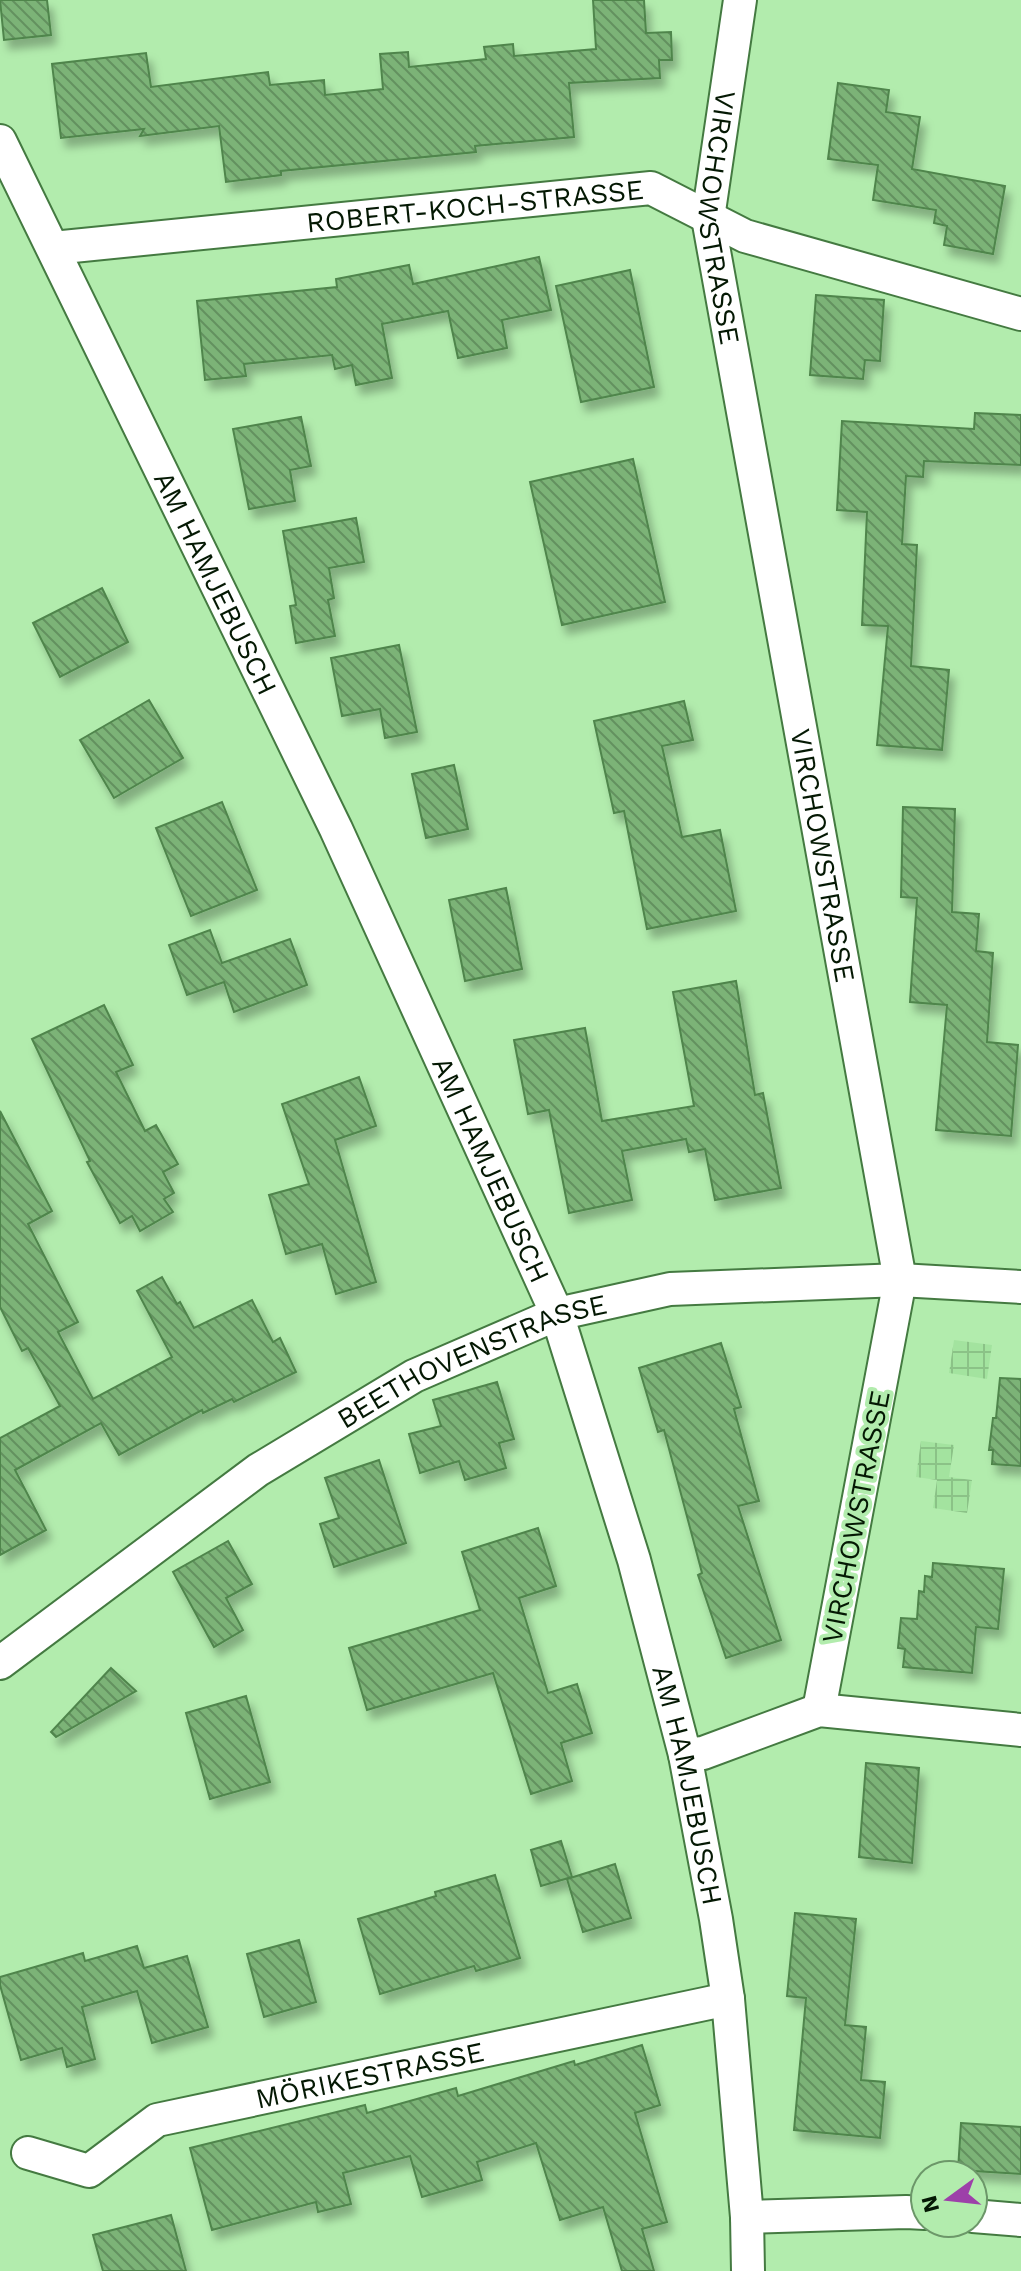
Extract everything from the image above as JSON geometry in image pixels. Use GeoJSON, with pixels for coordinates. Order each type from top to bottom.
{"type":"FeatureCollection","features":[{"type":"Feature","properties":{"kind":"street","name":"VIRCHOWSTRASSE"},"geometry":{"type":"LineString","coordinates":[[740,0],[708,218],[900,1280],[819,1710]]}},
{"type":"Feature","properties":{"kind":"street","name":"AM HAMJEBUSCH"},"geometry":{"type":"LineString","coordinates":[[0,141],[336,829],[557,1314],[634,1560],[685,1755],[728,1999],[747,2217],[748,2271]]}},
{"type":"Feature","properties":{"kind":"street","name":"ROBERT-KOCH-STRASSE"},"geometry":{"type":"LineString","coordinates":[[53,248],[651,188],[745,236],[1021,314]]}},
{"type":"Feature","properties":{"kind":"street","name":"BEETHOVENSTRASSE"},"geometry":{"type":"LineString","coordinates":[[0,1663],[258,1470],[414,1376],[557,1314],[670,1289],[900,1280],[1021,1287]]}},
{"type":"Feature","properties":{"kind":"street"},"geometry":{"type":"LineString","coordinates":[[685,1755],[703,1753],[819,1710],[1021,1730]]}},
{"type":"Feature","properties":{"kind":"street","name":"MÖRIKESTRASSE"},"geometry":{"type":"LineString","coordinates":[[28,2153],[89,2171],[157,2120],[728,1999]]}},
{"type":"Feature","properties":{"kind":"street"},"geometry":{"type":"LineString","coordinates":[[747,2217],[909,2212]]}},
{"type":"Feature","properties":{"kind":"street"},"geometry":{"type":"LineString","coordinates":[[989,2217],[1021,2220]]}},
{"type":"Feature","properties":{"kind":"shaded area"},"geometry":{"type":"Polygon","coordinates":[[[954,1340],[992,1345],[987,1379],[949,1373],[954,1340]]]}},
{"type":"Feature","properties":{"kind":"shaded area"},"geometry":{"type":"Polygon","coordinates":[[[921,1441],[954,1445],[949,1477],[972,1480],[967,1513],[933,1508],[937,1480],[916,1477],[921,1441]]]}},
{"type":"Feature","properties":{"kind":"building"},"geometry":{"type":"Polygon","coordinates":[[[0,0],[47,0],[51,35],[4,40],[0,0]]]}},
{"type":"Feature","properties":{"kind":"building"},"geometry":{"type":"Polygon","coordinates":[[[593,0],[644,0],[646,33],[671,32],[672,60],[659,60],[660,78],[569,83],[574,137],[475,146],[476,152],[281,171],[281,175],[226,182],[219,126],[140,136],[144,129],[61,138],[52,64],[146,53],[151,87],[268,72],[270,85],[324,80],[325,95],[383,89],[380,54],[408,52],[409,67],[486,59],[484,47],[513,44],[514,56],[596,49],[593,0]]]}},
{"type":"Feature","properties":{"kind":"building"},"geometry":{"type":"Polygon","coordinates":[[[838,83],[889,90],[886,112],[920,117],[912,169],[1005,186],[993,254],[944,245],[947,226],[934,223],[936,210],[873,200],[878,165],[828,159],[838,83]]]}},
{"type":"Feature","properties":{"kind":"building"},"geometry":{"type":"Polygon","coordinates":[[[539,257],[551,310],[502,320],[507,348],[458,358],[448,311],[382,324],[392,378],[356,385],[352,365],[335,369],[332,355],[244,364],[246,376],[205,380],[197,301],[337,287],[336,279],[409,265],[413,284],[539,257]]]}},
{"type":"Feature","properties":{"kind":"building"},"geometry":{"type":"Polygon","coordinates":[[[630,270],[654,387],[581,402],[556,286],[630,270]]]}},
{"type":"Feature","properties":{"kind":"building"},"geometry":{"type":"Polygon","coordinates":[[[816,295],[884,300],[880,361],[865,360],[863,379],[810,375],[816,295]]]}},
{"type":"Feature","properties":{"kind":"building"},"geometry":{"type":"Polygon","coordinates":[[[975,413],[1021,415],[1021,465],[924,461],[923,477],[906,476],[902,544],[917,545],[911,666],[949,670],[942,750],[877,745],[888,626],[862,625],[867,512],[837,510],[842,421],[974,429],[975,413]]]}},
{"type":"Feature","properties":{"kind":"building"},"geometry":{"type":"Polygon","coordinates":[[[301,417],[311,466],[290,470],[295,501],[249,509],[233,429],[301,417]]]}},
{"type":"Feature","properties":{"kind":"building"},"geometry":{"type":"Polygon","coordinates":[[[633,459],[665,602],[562,625],[530,482],[633,459]]]}},
{"type":"Feature","properties":{"kind":"building"},"geometry":{"type":"Polygon","coordinates":[[[356,518],[364,562],[329,568],[334,598],[328,600],[335,636],[296,643],[290,606],[296,605],[283,531],[356,518]]]}},
{"type":"Feature","properties":{"kind":"building"},"geometry":{"type":"Polygon","coordinates":[[[102,588],[128,642],[60,677],[33,623],[102,588]]]}},
{"type":"Feature","properties":{"kind":"building"},"geometry":{"type":"Polygon","coordinates":[[[399,645],[417,732],[385,738],[380,709],[342,716],[331,658],[399,645]]]}},
{"type":"Feature","properties":{"kind":"building"},"geometry":{"type":"Polygon","coordinates":[[[149,700],[183,758],[114,798],[80,740],[149,700]]]}},
{"type":"Feature","properties":{"kind":"building"},"geometry":{"type":"Polygon","coordinates":[[[684,701],[693,740],[662,746],[682,837],[720,830],[736,911],[647,929],[624,811],[614,813],[594,721],[684,701]]]}},
{"type":"Feature","properties":{"kind":"building"},"geometry":{"type":"Polygon","coordinates":[[[454,765],[468,829],[426,838],[412,774],[454,765]]]}},
{"type":"Feature","properties":{"kind":"building"},"geometry":{"type":"Polygon","coordinates":[[[222,802],[257,890],[191,916],[156,828],[222,802]]]}},
{"type":"Feature","properties":{"kind":"building"},"geometry":{"type":"Polygon","coordinates":[[[903,807],[955,809],[952,912],[979,914],[976,951],[993,953],[987,1042],[1018,1045],[1011,1136],[936,1130],[947,1005],[910,1002],[917,898],[901,897],[903,807]]]}},
{"type":"Feature","properties":{"kind":"building"},"geometry":{"type":"Polygon","coordinates":[[[506,888],[522,969],[465,981],[449,900],[506,888]]]}},
{"type":"Feature","properties":{"kind":"building"},"geometry":{"type":"Polygon","coordinates":[[[210,930],[222,963],[290,939],[307,985],[234,1012],[224,982],[187,995],[169,945],[210,930]]]}},
{"type":"Feature","properties":{"kind":"building"},"geometry":{"type":"Polygon","coordinates":[[[736,981],[755,1095],[763,1093],[781,1188],[715,1200],[705,1149],[689,1152],[686,1139],[622,1151],[632,1200],[569,1213],[549,1110],[528,1114],[514,1040],[585,1028],[602,1121],[694,1106],[673,992],[736,981]]]}},
{"type":"Feature","properties":{"kind":"building"},"geometry":{"type":"Polygon","coordinates":[[[104,1005],[133,1065],[116,1072],[145,1131],[156,1125],[178,1164],[163,1172],[174,1193],[164,1199],[173,1212],[140,1231],[132,1216],[120,1223],[87,1162],[90,1161],[32,1039],[104,1005]]]}},
{"type":"Feature","properties":{"kind":"building"},"geometry":{"type":"Polygon","coordinates":[[[359,1077],[376,1126],[335,1140],[376,1282],[336,1294],[322,1244],[286,1254],[269,1195],[309,1184],[282,1104],[359,1077]]]}},
{"type":"Feature","properties":{"kind":"building"},"geometry":{"type":"Polygon","coordinates":[[[0,1111],[52,1211],[28,1224],[78,1322],[58,1332],[93,1399],[172,1357],[137,1291],[162,1277],[194,1328],[252,1300],[273,1342],[280,1338],[296,1372],[234,1402],[232,1399],[203,1413],[202,1410],[119,1455],[101,1423],[15,1470],[46,1530],[0,1555],[0,1438],[60,1406],[28,1348],[22,1351],[0,1307],[0,1111]]]}},
{"type":"Feature","properties":{"kind":"building"},"geometry":{"type":"Polygon","coordinates":[[[721,1343],[741,1407],[734,1409],[759,1501],[738,1506],[781,1640],[726,1658],[698,1575],[702,1573],[664,1430],[658,1432],[639,1368],[721,1343]]]}},
{"type":"Feature","properties":{"kind":"building"},"geometry":{"type":"Polygon","coordinates":[[[1000,1378],[1021,1379],[1021,1466],[992,1464],[993,1450],[989,1450],[1000,1378]]]}},
{"type":"Feature","properties":{"kind":"building"},"geometry":{"type":"Polygon","coordinates":[[[497,1382],[514,1439],[499,1443],[506,1468],[465,1480],[459,1461],[420,1473],[409,1434],[441,1426],[433,1400],[497,1382]]]}},
{"type":"Feature","properties":{"kind":"building"},"geometry":{"type":"Polygon","coordinates":[[[379,1460],[406,1543],[334,1567],[320,1524],[339,1518],[325,1478],[379,1460]]]}},
{"type":"Feature","properties":{"kind":"building"},"geometry":{"type":"Polygon","coordinates":[[[538,1528],[556,1586],[519,1598],[548,1693],[577,1684],[592,1733],[561,1743],[572,1781],[531,1794],[493,1673],[367,1710],[349,1648],[480,1610],[462,1552],[538,1528]]]}},
{"type":"Feature","properties":{"kind":"building"},"geometry":{"type":"Polygon","coordinates":[[[228,1541],[252,1584],[226,1598],[243,1630],[214,1647],[173,1572],[228,1541]]]}},
{"type":"Feature","properties":{"kind":"building"},"geometry":{"type":"Polygon","coordinates":[[[933,1563],[1004,1569],[998,1629],[976,1627],[972,1673],[903,1667],[905,1649],[898,1648],[901,1618],[917,1619],[919,1591],[924,1592],[925,1576],[932,1577],[933,1563]]]}},
{"type":"Feature","properties":{"kind":"building"},"geometry":{"type":"Polygon","coordinates":[[[111,1668],[136,1691],[56,1737],[51,1732],[111,1668]]]}},
{"type":"Feature","properties":{"kind":"building"},"geometry":{"type":"Polygon","coordinates":[[[246,1696],[270,1782],[210,1799],[186,1713],[246,1696]]]}},
{"type":"Feature","properties":{"kind":"building"},"geometry":{"type":"Polygon","coordinates":[[[866,1763],[919,1768],[912,1863],[859,1857],[866,1763]]]}},
{"type":"Feature","properties":{"kind":"building"},"geometry":{"type":"Polygon","coordinates":[[[561,1841],[572,1877],[541,1886],[531,1850],[561,1841]]]}},
{"type":"Feature","properties":{"kind":"building"},"geometry":{"type":"Polygon","coordinates":[[[615,1864],[631,1918],[583,1932],[567,1879],[615,1864]]]}},
{"type":"Feature","properties":{"kind":"building"},"geometry":{"type":"Polygon","coordinates":[[[495,1875],[520,1958],[476,1971],[474,1966],[380,1994],[358,1919],[495,1875]]]}},
{"type":"Feature","properties":{"kind":"building"},"geometry":{"type":"Polygon","coordinates":[[[795,1913],[856,1919],[845,2025],[866,2027],[861,2080],[885,2082],[880,2138],[794,2130],[806,1998],[787,1996],[795,1913]]]}},
{"type":"Feature","properties":{"kind":"building"},"geometry":{"type":"Polygon","coordinates":[[[299,1940],[316,2002],[264,2017],[247,1954],[299,1940]]]}},
{"type":"Feature","properties":{"kind":"building"},"geometry":{"type":"Polygon","coordinates":[[[137,1946],[144,1968],[187,1956],[208,2027],[152,2043],[137,1991],[82,2007],[95,2059],[67,2067],[62,2048],[21,2060],[0,1977],[83,1953],[85,1961],[137,1946]]]}},
{"type":"Feature","properties":{"kind":"building"},"geometry":{"type":"Polygon","coordinates":[[[642,2045],[660,2105],[635,2113],[667,2222],[642,2229],[654,2271],[622,2271],[603,2207],[560,2220],[536,2143],[477,2162],[482,2180],[422,2197],[410,2156],[343,2173],[351,2204],[318,2212],[316,2202],[212,2230],[190,2148],[365,2105],[367,2113],[456,2088],[458,2096],[574,2061],[575,2065],[642,2045]]]}},
{"type":"Feature","properties":{"kind":"building"},"geometry":{"type":"Polygon","coordinates":[[[961,2123],[1021,2127],[1021,2174],[989,2172],[989,2159],[959,2159],[961,2123]]]}},
{"type":"Feature","properties":{"kind":"building"},"geometry":{"type":"Polygon","coordinates":[[[171,2215],[186,2271],[103,2271],[93,2235],[171,2215]]]}}]}
